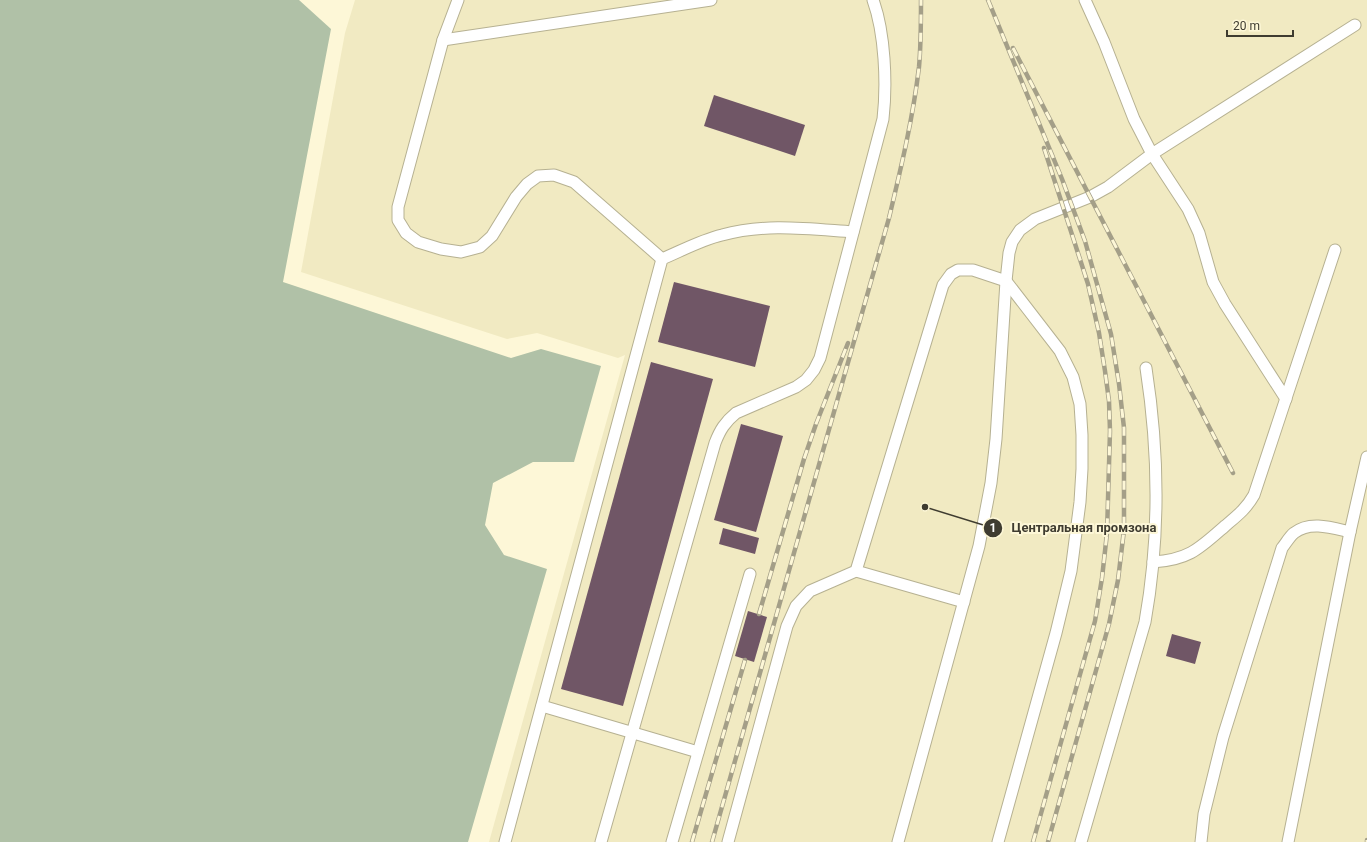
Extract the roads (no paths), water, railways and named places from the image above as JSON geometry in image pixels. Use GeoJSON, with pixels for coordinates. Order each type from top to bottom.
{"type":"FeatureCollection","features":[{"type":"Feature","properties":{"kind":"lane"},"geometry":{"type":"LineString","coordinates":[[458,0],[443,40],[398,207],[398,220],[406,233],[418,242],[441,249],[461,252],[480,247],[492,236],[516,197],[527,184],[538,176],[554,175],[574,182],[662,259]]}},
{"type":"Feature","properties":{"kind":"lane"},"geometry":{"type":"LineString","coordinates":[[443,40],[711,0]]}},
{"type":"Feature","properties":{"kind":"lane"},"geometry":{"type":"LineString","coordinates":[[601,842],[715,443],[721,429],[736,413],[796,387],[806,380],[814,370],[820,358],[883,118],[885,82],[880,26],[873,0]]}},
{"type":"Feature","properties":{"kind":"lane"},"geometry":{"type":"LineString","coordinates":[[1085,0],[1104,42],[1134,119],[1152,154],[1188,209],[1199,233],[1213,282],[1225,304],[1286,399]]}},
{"type":"Feature","properties":{"kind":"lane"},"geometry":{"type":"LineString","coordinates":[[898,842],[979,546],[991,483],[996,439],[1006,281],[1009,253],[1012,242],[1024,227],[1035,219],[1090,197],[1108,187],[1152,154],[1355,25]]}},
{"type":"Feature","properties":{"kind":"lane"},"geometry":{"type":"LineString","coordinates":[[662,259],[721,235],[750,229],[774,227],[853,232]]}},
{"type":"Feature","properties":{"kind":"lane"},"geometry":{"type":"LineString","coordinates":[[1153,562],[1170,561],[1198,550],[1247,507],[1254,495],[1335,250]]}},
{"type":"Feature","properties":{"kind":"lane"},"geometry":{"type":"LineString","coordinates":[[505,842],[662,259]]}},
{"type":"Feature","properties":{"kind":"lane"},"geometry":{"type":"LineString","coordinates":[[856,571],[943,285],[951,274],[958,270],[978,272],[1006,281],[1060,352],[1073,377],[1080,404],[1082,470],[1076,538],[1065,600],[998,842]]}},
{"type":"Feature","properties":{"kind":"lane"},"geometry":{"type":"LineString","coordinates":[[1081,842],[1145,622],[1153,562],[1156,512],[1155,444],[1146,368]]}},
{"type":"Feature","properties":{"kind":"lane"},"geometry":{"type":"LineString","coordinates":[[1288,842],[1350,532],[1367,457]]}},
{"type":"Feature","properties":{"kind":"lane"},"geometry":{"type":"LineString","coordinates":[[1200,842],[1204,814],[1223,737],[1282,548],[1295,532],[1310,526],[1327,527],[1350,532]]}},
{"type":"Feature","properties":{"kind":"lane"},"geometry":{"type":"LineString","coordinates":[[728,842],[787,626],[796,606],[810,591],[856,571],[964,602]]}},
{"type":"Feature","properties":{"kind":"lane"},"geometry":{"type":"LineString","coordinates":[[672,842],[750,574]]}},
{"type":"Feature","properties":{"kind":"lane"},"geometry":{"type":"LineString","coordinates":[[542,706],[698,752]]}},
{"type":"Feature","properties":{"kind":"railway"},"geometry":{"type":"LineString","coordinates":[[712,842],[889,218],[906,143],[919,67],[921,0]]}},
{"type":"Feature","properties":{"kind":"railway"},"geometry":{"type":"LineString","coordinates":[[988,0],[1062,179],[1085,241],[1111,334],[1124,428],[1124,530],[1118,580],[1109,624],[1048,842]]}},
{"type":"Feature","properties":{"kind":"railway"},"geometry":{"type":"LineString","coordinates":[[1013,48],[1233,473]]}},
{"type":"Feature","properties":{"kind":"railway"},"geometry":{"type":"LineString","coordinates":[[1033,842],[1095,621],[1107,533],[1110,431],[1109,401],[1105,371],[1099,333],[1088,284],[1044,148]]}},
{"type":"Feature","properties":{"kind":"railway"},"geometry":{"type":"LineString","coordinates":[[759,614],[804,459],[848,343]]}},
{"type":"Feature","properties":{"kind":"railway"},"geometry":{"type":"LineString","coordinates":[[692,842],[745,660]]}},
{"type":"Feature","properties":{"kind":"place","name":"Центральная промзона"},"geometry":{"type":"Point","coordinates":[925,507]}}]}
